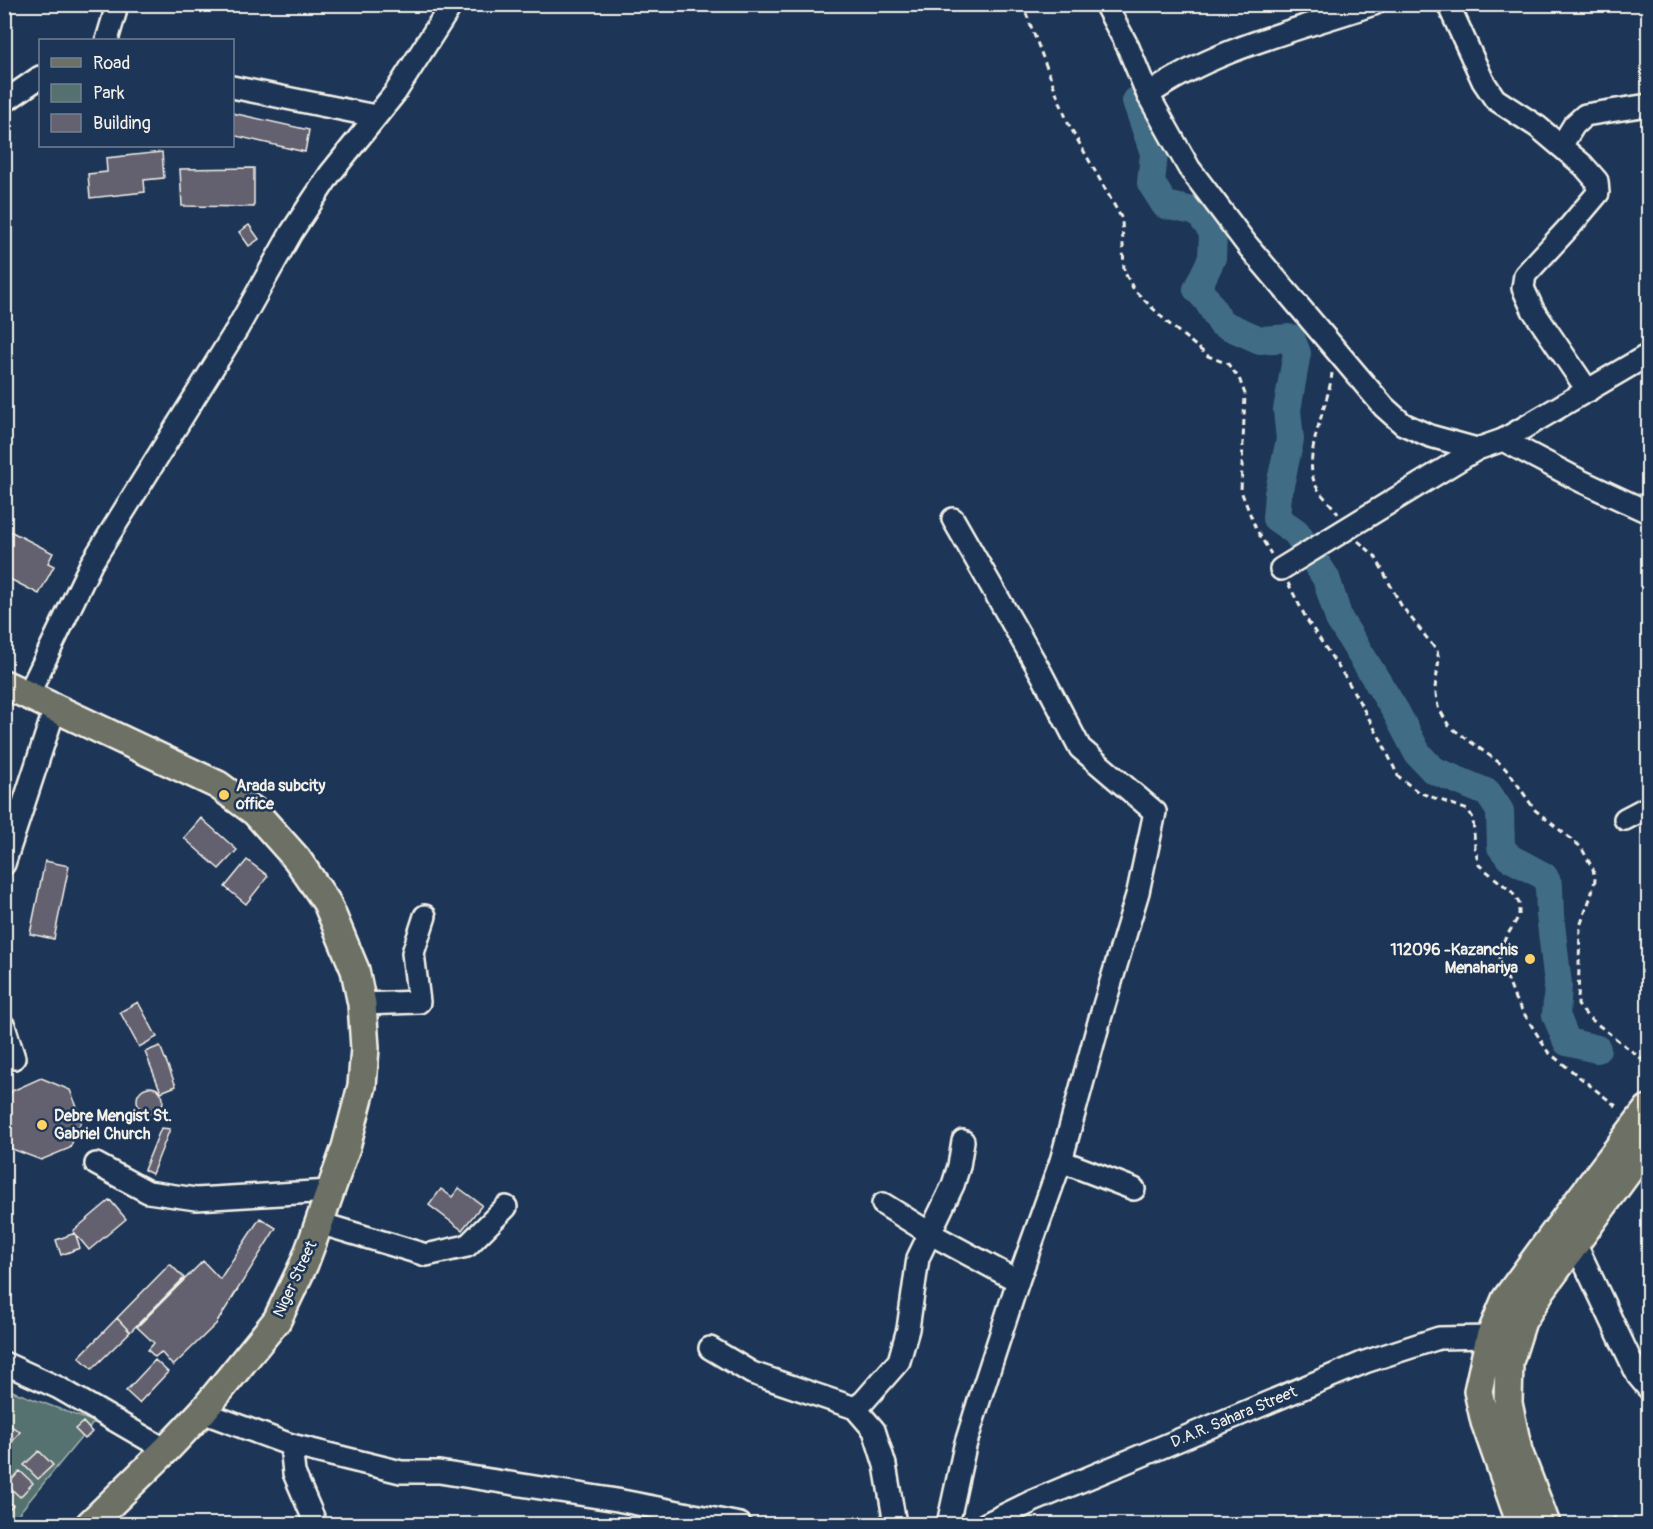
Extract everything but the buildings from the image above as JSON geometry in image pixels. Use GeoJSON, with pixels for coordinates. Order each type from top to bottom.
{"type":"FeatureCollection","features":[{"type":"Feature","properties":{"kind":"main road","name":"Niger Street"},"geometry":{"type":"LineString","coordinates":[[16,689],[218,785],[255,812],[297,859],[327,903],[355,970],[362,1005],[365,1048],[362,1086],[346,1146],[304,1264],[277,1320],[201,1412],[166,1450],[90,1524]]}},
{"type":"Feature","properties":{"kind":"main road"},"geometry":{"type":"LineString","coordinates":[[1546,1524],[1508,1454],[1485,1422],[1478,1391],[1490,1337],[1506,1299],[1648,1108]]}},
{"type":"Feature","properties":{"kind":"main road"},"geometry":{"type":"LineString","coordinates":[[1514,1522],[1508,1454],[1509,1362],[1522,1321],[1575,1243],[1648,1144]]}},
{"type":"Feature","properties":{"kind":"street"},"geometry":{"type":"LineString","coordinates":[[107,39],[116,13],[111,4]]}},
{"type":"Feature","properties":{"kind":"street"},"geometry":{"type":"LineString","coordinates":[[16,689],[237,329],[291,233],[330,174],[395,93],[452,4]]}},
{"type":"Feature","properties":{"kind":"street"},"geometry":{"type":"LineString","coordinates":[[1104,4],[1128,47],[1148,95],[1189,168],[1248,246],[1384,407],[1403,424],[1430,436],[1477,449]]}},
{"type":"Feature","properties":{"kind":"street"},"geometry":{"type":"LineString","coordinates":[[1148,95],[1168,81],[1227,54],[1374,4]]}},
{"type":"Feature","properties":{"kind":"street"},"geometry":{"type":"LineString","coordinates":[[1448,4],[1483,81],[1495,99],[1538,127],[1597,181],[1598,193],[1525,275],[1523,288],[1533,310],[1588,391]]}},
{"type":"Feature","properties":{"kind":"street"},"geometry":{"type":"LineString","coordinates":[[4,102],[39,78]]}},
{"type":"Feature","properties":{"kind":"street"},"geometry":{"type":"LineString","coordinates":[[234,87],[375,116]]}},
{"type":"Feature","properties":{"kind":"street"},"geometry":{"type":"LineString","coordinates":[[1561,146],[1574,125],[1585,116],[1648,105]]}},
{"type":"Feature","properties":{"kind":"street"},"geometry":{"type":"LineString","coordinates":[[1281,570],[1477,449],[1503,440],[1648,355]]}},
{"type":"Feature","properties":{"kind":"street"},"geometry":{"type":"LineString","coordinates":[[1503,440],[1581,481],[1648,512]]}},
{"type":"Feature","properties":{"kind":"street"},"geometry":{"type":"LineString","coordinates":[[948,1524],[965,1446],[1017,1281],[1061,1161],[1138,892],[1155,812],[1080,748],[1041,673],[953,519]]}},
{"type":"Feature","properties":{"kind":"street"},"geometry":{"type":"LineString","coordinates":[[4,864],[55,708]]}},
{"type":"Feature","properties":{"kind":"street"},"geometry":{"type":"LineString","coordinates":[[1625,819],[1648,807]]}},
{"type":"Feature","properties":{"kind":"street"},"geometry":{"type":"LineString","coordinates":[[362,1005],[419,1002],[413,953],[425,916]]}},
{"type":"Feature","properties":{"kind":"street"},"geometry":{"type":"LineString","coordinates":[[4,1026],[14,1058]]}},
{"type":"Feature","properties":{"kind":"street"},"geometry":{"type":"LineString","coordinates":[[855,1408],[899,1361],[908,1329],[918,1258],[953,1185],[963,1141]]}},
{"type":"Feature","properties":{"kind":"street"},"geometry":{"type":"LineString","coordinates":[[1061,1161],[1134,1190]]}},
{"type":"Feature","properties":{"kind":"street"},"geometry":{"type":"LineString","coordinates":[[96,1164],[148,1192],[196,1199],[330,1191]]}},
{"type":"Feature","properties":{"kind":"street"},"geometry":{"type":"LineString","coordinates":[[883,1204],[931,1234],[1017,1281]]}},
{"type":"Feature","properties":{"kind":"street"},"geometry":{"type":"LineString","coordinates":[[319,1223],[426,1255],[467,1246],[506,1207]]}},
{"type":"Feature","properties":{"kind":"street"},"geometry":{"type":"LineString","coordinates":[[1575,1243],[1638,1376],[1648,1388]]}},
{"type":"Feature","properties":{"kind":"street","name":"D.A.R. Sahara Street"},"geometry":{"type":"LineString","coordinates":[[986,1524],[1033,1501],[1365,1362],[1439,1338],[1490,1337]]}},
{"type":"Feature","properties":{"kind":"street"},"geometry":{"type":"LineString","coordinates":[[710,1348],[752,1373],[855,1408],[874,1430],[885,1464],[894,1524]]}},
{"type":"Feature","properties":{"kind":"street"},"geometry":{"type":"LineString","coordinates":[[4,1363],[59,1388],[166,1450]]}},
{"type":"Feature","properties":{"kind":"street"},"geometry":{"type":"LineString","coordinates":[[201,1412],[291,1445],[401,1472],[439,1472],[616,1500],[740,1524]]}},
{"type":"Feature","properties":{"kind":"street"},"geometry":{"type":"LineString","coordinates":[[291,1445],[294,1473],[313,1517],[313,1524]]}},
{"type":"Feature","properties":{"kind":"path"},"geometry":{"type":"LineString","coordinates":[[1024,6],[1068,123],[1122,219],[1124,271],[1134,290],[1167,323],[1208,356],[1228,364],[1239,378],[1245,394],[1241,491],[1256,529],[1307,620],[1347,680],[1381,740],[1398,776],[1418,792],[1468,810],[1473,818],[1474,848],[1479,865],[1512,892],[1519,903],[1519,916],[1500,947],[1500,959],[1515,999],[1548,1052],[1616,1106]]}},
{"type":"Feature","properties":{"kind":"path"},"geometry":{"type":"LineString","coordinates":[[1334,347],[1331,384],[1312,447],[1315,484],[1333,506],[1346,528],[1375,556],[1401,605],[1437,651],[1439,659],[1436,688],[1438,707],[1449,726],[1501,764],[1535,810],[1581,847],[1593,869],[1595,880],[1580,926],[1578,1005],[1587,1016],[1648,1064]]}},
{"type":"Feature","properties":{"kind":"green space"},"geometry":{"type":"Polygon","coordinates":[[[4,1388],[94,1422],[10,1524],[4,1524],[4,1388]]]}},
{"type":"Feature","properties":{"kind":"waterway"},"geometry":{"type":"LineString","coordinates":[[1136,101],[1154,153],[1151,183],[1165,205],[1198,212],[1213,232],[1212,258],[1197,289],[1207,300],[1221,323],[1260,340],[1291,338],[1297,353],[1287,410],[1290,440],[1278,494],[1276,518],[1296,532],[1326,578],[1339,619],[1396,712],[1418,754],[1433,770],[1488,793],[1500,811],[1501,847],[1510,858],[1544,876],[1549,886],[1558,984],[1556,1015],[1567,1042],[1597,1049]]}},
{"type":"Feature","properties":{"kind":"place","name":"Arada subcity office"},"geometry":{"type":"Point","coordinates":[224,795]}},
{"type":"Feature","properties":{"kind":"place","name":"112096 -Kazanchis Menahariya"},"geometry":{"type":"Point","coordinates":[1530,959]}},
{"type":"Feature","properties":{"kind":"place","name":"Debre Mengist St. Gabriel Church"},"geometry":{"type":"Point","coordinates":[42,1125]}}]}
